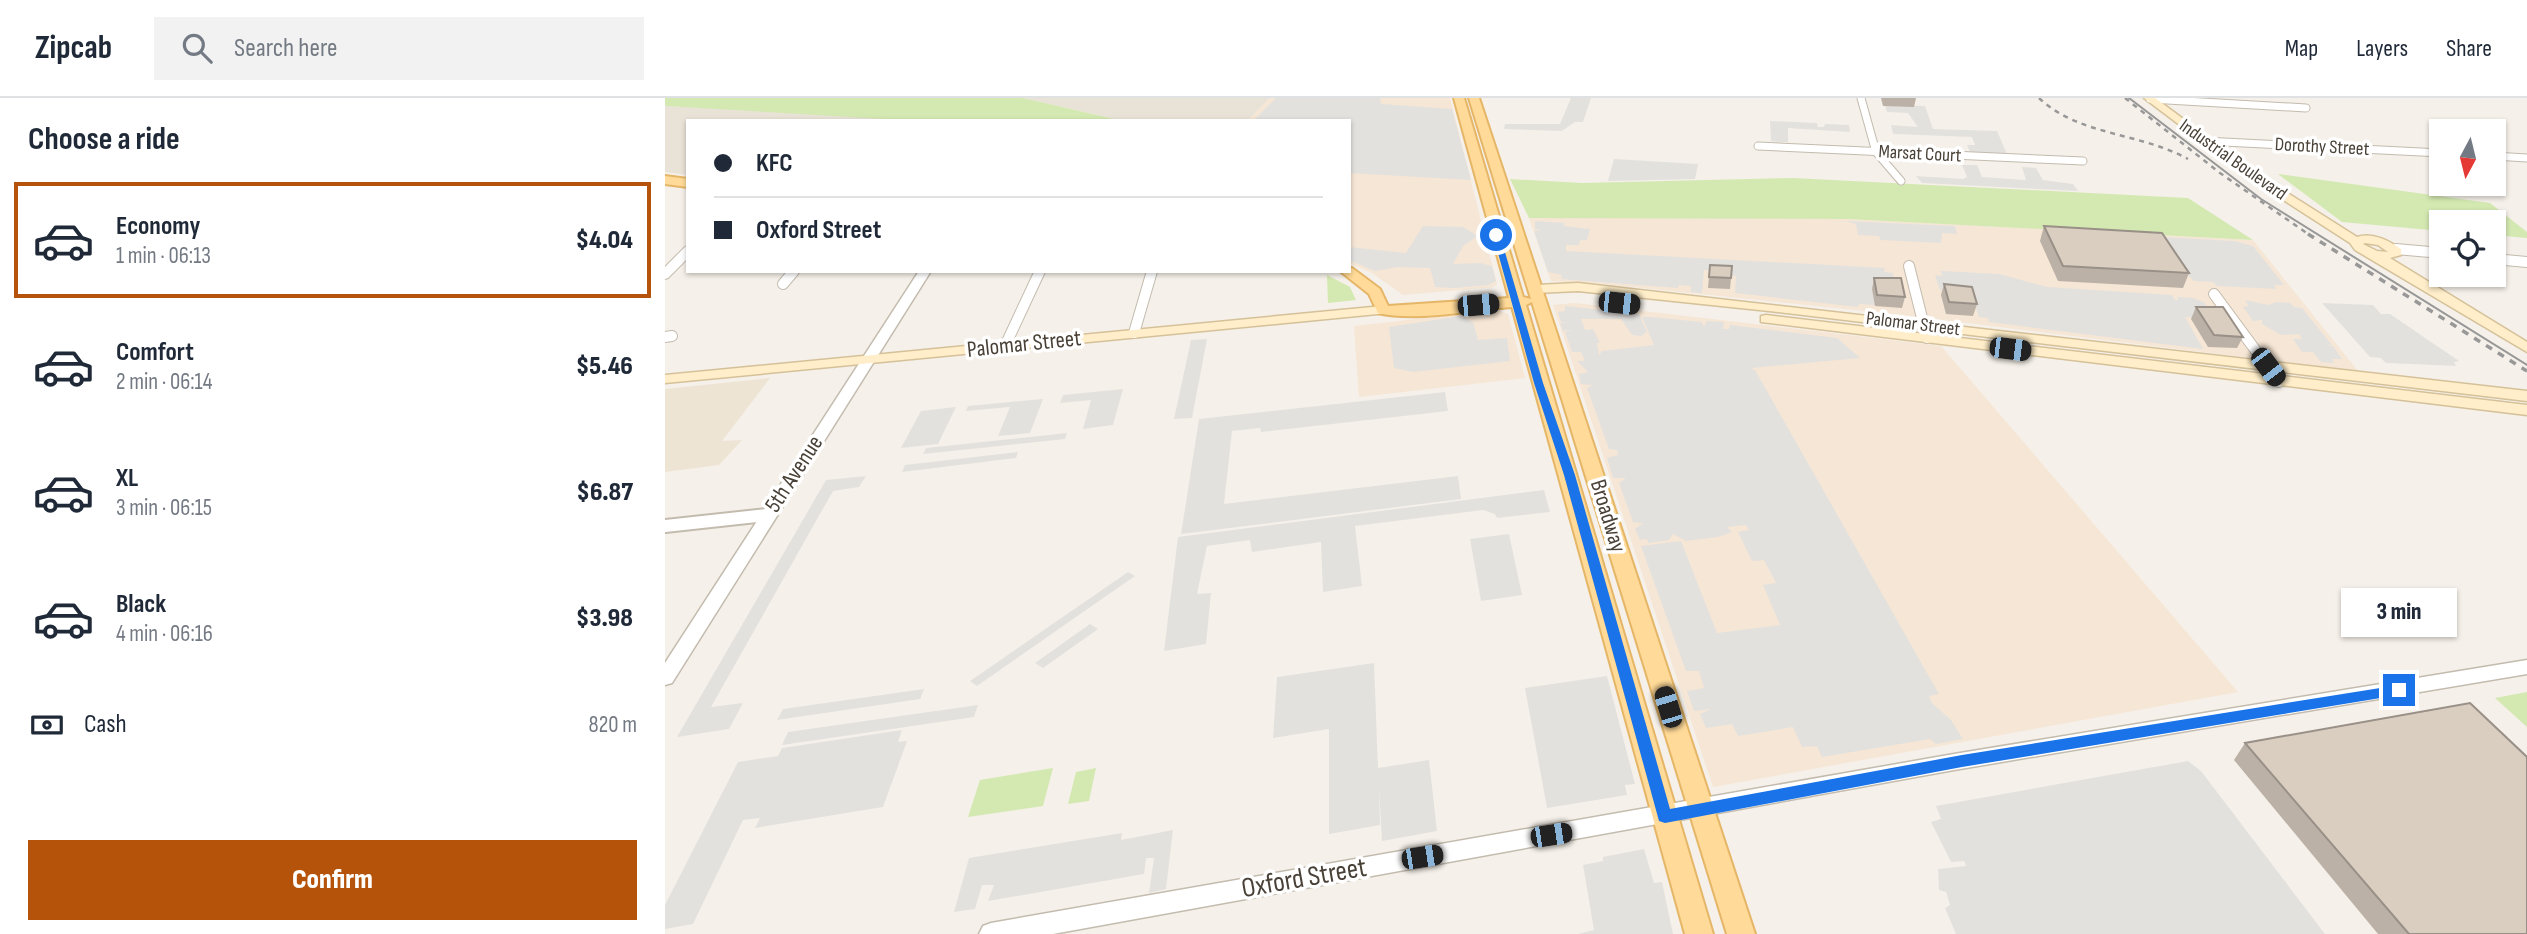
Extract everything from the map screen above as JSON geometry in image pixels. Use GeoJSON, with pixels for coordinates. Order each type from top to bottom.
{"type":"FeatureCollection","features":[{"type":"Feature","properties":{"kind":"main road","name":"Broadway"},"geometry":{"type":"LineString","coordinates":[[1459,98],[1699,934]]}},
{"type":"Feature","properties":{"kind":"main road","name":"Industrial Boulevard"},"geometry":{"type":"LineString","coordinates":[[2150,99],[2204,141],[2356,242],[2360,249],[2376,255],[2527,348]]}},
{"type":"Feature","properties":{"kind":"main road","name":"Broadway"},"geometry":{"type":"LineString","coordinates":[[1476,104],[1741,934]]}},
{"type":"Feature","properties":{"kind":"main road"},"geometry":{"type":"LineString","coordinates":[[1462,111],[1476,104]]}},
{"type":"Feature","properties":{"kind":"main road"},"geometry":{"type":"LineString","coordinates":[[1477,163],[1486,167],[1490,176],[1501,177]]}},
{"type":"Feature","properties":{"kind":"main road"},"geometry":{"type":"LineString","coordinates":[[1482,181],[1490,181],[1497,194],[1507,196]]}},
{"type":"Feature","properties":{"kind":"main road","name":"Industrial Boulevard"},"geometry":{"type":"LineString","coordinates":[[2320,218],[2394,252],[2409,270],[2527,341]]}},
{"type":"Feature","properties":{"kind":"main road"},"geometry":{"type":"LineString","coordinates":[[2356,242],[2369,239]]}},
{"type":"Feature","properties":{"kind":"main road"},"geometry":{"type":"LineString","coordinates":[[2376,255],[2394,252]]}},
{"type":"Feature","properties":{"kind":"main road"},"geometry":{"type":"LineString","coordinates":[[1350,273],[1375,292],[1383,310]]}},
{"type":"Feature","properties":{"kind":"main road","name":"Palomar Street"},"geometry":{"type":"LineString","coordinates":[[665,379],[1383,310],[1413,311],[1538,294],[2268,367],[2527,396]]}},
{"type":"Feature","properties":{"kind":"main road","name":"Palomar Street"},"geometry":{"type":"LineString","coordinates":[[1926,332],[2279,382],[2527,410]]}},
{"type":"Feature","properties":{"kind":"main road"},"geometry":{"type":"LineString","coordinates":[[1569,475],[1594,471]]}},
{"type":"Feature","properties":{"kind":"street"},"geometry":{"type":"LineString","coordinates":[[1861,98],[1876,152],[1901,181]]}},
{"type":"Feature","properties":{"kind":"street"},"geometry":{"type":"LineString","coordinates":[[2150,99],[2306,108]]}},
{"type":"Feature","properties":{"kind":"street","name":"Dorothy Street"},"geometry":{"type":"LineString","coordinates":[[2204,141],[2429,152]]}},
{"type":"Feature","properties":{"kind":"street","name":"Marsat Court"},"geometry":{"type":"LineString","coordinates":[[1758,146],[2083,161]]}},
{"type":"Feature","properties":{"kind":"street"},"geometry":{"type":"LineString","coordinates":[[2506,157],[2527,158]]}},
{"type":"Feature","properties":{"kind":"street"},"geometry":{"type":"LineString","coordinates":[[2394,252],[2429,253]]}},
{"type":"Feature","properties":{"kind":"street"},"geometry":{"type":"LineString","coordinates":[[665,274],[686,253]]}},
{"type":"Feature","properties":{"kind":"street"},"geometry":{"type":"LineString","coordinates":[[2506,259],[2527,262]]}},
{"type":"Feature","properties":{"kind":"street"},"geometry":{"type":"LineString","coordinates":[[1909,266],[1926,332]]}},
{"type":"Feature","properties":{"kind":"street"},"geometry":{"type":"LineString","coordinates":[[783,284],[792,273]]}},
{"type":"Feature","properties":{"kind":"street","name":"5th Avenue"},"geometry":{"type":"LineString","coordinates":[[665,678],[924,273]]}},
{"type":"Feature","properties":{"kind":"street"},"geometry":{"type":"LineString","coordinates":[[1005,346],[1039,273]]}},
{"type":"Feature","properties":{"kind":"street"},"geometry":{"type":"LineString","coordinates":[[1134,333],[1151,273]]}},
{"type":"Feature","properties":{"kind":"street"},"geometry":{"type":"LineString","coordinates":[[2214,294],[2279,382]]}},
{"type":"Feature","properties":{"kind":"street"},"geometry":{"type":"LineString","coordinates":[[665,526],[767,515]]}},
{"type":"Feature","properties":{"kind":"street","name":"Oxford Street"},"geometry":{"type":"LineString","coordinates":[[991,934],[2069,743],[2527,667]]}},
{"type":"Feature","properties":{"kind":"shaded area"},"geometry":{"type":"Polygon","coordinates":[[[1023,98],[1270,98],[1249,119],[1114,119],[1023,98]]]}},
{"type":"Feature","properties":{"kind":"shaded area"},"geometry":{"type":"Polygon","coordinates":[[[1270,98],[1450,98],[1497,284],[1494,287],[1403,295],[1372,273],[1351,264],[1351,119],[1249,119],[1270,98]]]}},
{"type":"Feature","properties":{"kind":"shaded area"},"geometry":{"type":"Polygon","coordinates":[[[1276,98],[1380,98],[1381,104],[1452,109],[1471,180],[1351,173],[1351,119],[1255,119],[1276,98]]]}},
{"type":"Feature","properties":{"kind":"shaded area"},"geometry":{"type":"Polygon","coordinates":[[[1571,98],[1591,98],[1583,122],[1575,122],[1562,131],[1504,129],[1505,124],[1560,124],[1571,98]]]}},
{"type":"Feature","properties":{"kind":"shaded area"},"geometry":{"type":"Polygon","coordinates":[[[1885,105],[1925,106],[1933,129],[1997,131],[2007,154],[1970,152],[1967,145],[1975,145],[1972,137],[1893,134],[1891,125],[1918,127],[1908,113],[1887,112],[1885,105]]]}},
{"type":"Feature","properties":{"kind":"shaded area"},"geometry":{"type":"Polygon","coordinates":[[[665,106],[910,119],[686,119],[686,175],[665,172],[665,106]]]}},
{"type":"Feature","properties":{"kind":"shaded area"},"geometry":{"type":"Polygon","coordinates":[[[1770,121],[1817,123],[1818,127],[1824,127],[1825,124],[1849,125],[1850,132],[1788,128],[1788,142],[1771,141],[1770,121]]]}},
{"type":"Feature","properties":{"kind":"shaded area"},"geometry":{"type":"Polygon","coordinates":[[[1614,159],[1698,164],[1695,179],[1608,181],[1614,159]]]}},
{"type":"Feature","properties":{"kind":"shaded area"},"geometry":{"type":"Polygon","coordinates":[[[1962,165],[1977,165],[1982,177],[2026,180],[2022,167],[2036,168],[2043,180],[2073,184],[2078,191],[1922,183],[1916,176],[1963,179],[1967,177],[1962,165]]]}},
{"type":"Feature","properties":{"kind":"shaded area"},"geometry":{"type":"Polygon","coordinates":[[[1529,218],[1847,219],[2253,240],[2358,371],[1894,314],[1551,281],[1529,218]]]}},
{"type":"Feature","properties":{"kind":"shaded area"},"geometry":{"type":"Polygon","coordinates":[[[1535,221],[1565,223],[1564,226],[1590,229],[1587,240],[1580,240],[1579,245],[1566,245],[1566,251],[1885,268],[1884,272],[1893,273],[1895,286],[1875,305],[1859,304],[1858,307],[1735,293],[1736,276],[1712,274],[1713,270],[1704,270],[1702,293],[1691,292],[1691,286],[1679,285],[1678,288],[1561,279],[1562,275],[1548,272],[1534,231],[1541,230],[1535,229],[1535,221]]]}},
{"type":"Feature","properties":{"kind":"shaded area"},"geometry":{"type":"Polygon","coordinates":[[[1846,221],[1955,226],[1957,234],[1942,233],[1941,243],[1880,240],[1879,236],[1858,235],[1856,224],[1846,221]]]}},
{"type":"Feature","properties":{"kind":"shaded area"},"geometry":{"type":"Polygon","coordinates":[[[1423,226],[1463,227],[1478,236],[1463,246],[1453,264],[1480,263],[1492,266],[1496,281],[1488,285],[1435,287],[1430,268],[1398,267],[1375,271],[1351,261],[1351,247],[1406,253],[1423,226]]]}},
{"type":"Feature","properties":{"kind":"shaded area"},"geometry":{"type":"Polygon","coordinates":[[[2107,234],[2234,241],[2253,246],[2284,285],[2274,285],[2276,289],[2217,286],[2213,282],[2194,281],[2189,276],[2180,275],[2166,259],[2107,234]]]}},
{"type":"Feature","properties":{"kind":"shaded area"},"geometry":{"type":"Polygon","coordinates":[[[1941,271],[1999,274],[2047,287],[2172,295],[2175,300],[2178,300],[2177,297],[2193,298],[2204,302],[2211,313],[2201,318],[2185,317],[2203,349],[1989,322],[1988,318],[1979,317],[1972,295],[1980,294],[1940,290],[1935,275],[1942,276],[1941,271]]]}},
{"type":"Feature","properties":{"kind":"shaded area"},"geometry":{"type":"Polygon","coordinates":[[[2245,300],[2268,305],[2276,302],[2290,303],[2294,307],[2302,308],[2332,345],[2324,345],[2333,346],[2342,359],[2332,359],[2334,363],[2321,362],[2313,352],[2302,352],[2293,339],[2302,339],[2299,334],[2281,335],[2262,324],[2262,320],[2253,321],[2243,307],[2249,306],[2245,300]]]}},
{"type":"Feature","properties":{"kind":"shaded area"},"geometry":{"type":"Polygon","coordinates":[[[1575,303],[1941,346],[2238,692],[1713,787],[1553,305],[1575,303]]]}},
{"type":"Feature","properties":{"kind":"shaded area"},"geometry":{"type":"Polygon","coordinates":[[[2322,303],[2373,305],[2381,314],[2390,314],[2459,361],[2454,362],[2456,366],[2386,363],[2381,358],[2370,357],[2322,303]]]}},
{"type":"Feature","properties":{"kind":"shaded area"},"geometry":{"type":"Polygon","coordinates":[[[1565,306],[1639,314],[1647,332],[1641,336],[1632,335],[1621,319],[1581,319],[1585,330],[1593,329],[1600,343],[1597,343],[1599,355],[1602,351],[1654,345],[1642,317],[1651,317],[1702,322],[1704,327],[1707,321],[1724,322],[1723,329],[1729,329],[1730,325],[1837,338],[1860,358],[1751,368],[1755,370],[1939,694],[1929,696],[1932,703],[1951,720],[1963,739],[1936,744],[1930,739],[1822,757],[1817,746],[1802,747],[1793,727],[1738,736],[1732,724],[1706,728],[1700,714],[1711,709],[1694,711],[1687,691],[1704,688],[1699,671],[1686,671],[1641,546],[1681,541],[1717,633],[1780,625],[1763,585],[1776,583],[1764,560],[1752,561],[1738,532],[1749,530],[1746,525],[1727,527],[1732,532],[1718,537],[1686,541],[1673,534],[1669,540],[1648,543],[1647,539],[1640,540],[1635,529],[1643,523],[1633,522],[1619,483],[1626,478],[1613,478],[1607,458],[1618,455],[1617,450],[1609,449],[1587,388],[1593,385],[1581,384],[1579,374],[1588,372],[1577,361],[1585,361],[1581,352],[1572,352],[1565,332],[1572,330],[1563,331],[1560,323],[1569,322],[1561,322],[1558,312],[1565,311],[1565,306]]]}},
{"type":"Feature","properties":{"kind":"shaded area"},"geometry":{"type":"Polygon","coordinates":[[[1496,310],[1508,314],[1525,378],[1359,397],[1354,326],[1496,310]]]}},
{"type":"Feature","properties":{"kind":"shaded area"},"geometry":{"type":"Polygon","coordinates":[[[1461,316],[1473,322],[1478,340],[1507,338],[1510,361],[1413,372],[1394,368],[1389,327],[1461,316]]]}},
{"type":"Feature","properties":{"kind":"shaded area"},"geometry":{"type":"Polygon","coordinates":[[[1207,339],[1192,418],[1174,419],[1191,340],[1207,339]]]}},
{"type":"Feature","properties":{"kind":"shaded area"},"geometry":{"type":"Polygon","coordinates":[[[770,378],[722,441],[742,440],[719,465],[665,472],[665,389],[770,378]]]}},
{"type":"Feature","properties":{"kind":"shaded area"},"geometry":{"type":"Polygon","coordinates":[[[1123,389],[1113,425],[1083,429],[1091,400],[1060,403],[1063,395],[1123,389]]]}},
{"type":"Feature","properties":{"kind":"shaded area"},"geometry":{"type":"Polygon","coordinates":[[[1445,392],[1448,411],[1261,432],[1260,428],[1232,431],[1224,504],[1458,476],[1461,499],[1181,534],[1199,419],[1445,392]]]}},
{"type":"Feature","properties":{"kind":"shaded area"},"geometry":{"type":"Polygon","coordinates":[[[1043,399],[1030,433],[998,436],[1010,407],[966,411],[968,406],[1043,399]]]}},
{"type":"Feature","properties":{"kind":"shaded area"},"geometry":{"type":"Polygon","coordinates":[[[956,407],[938,444],[901,448],[921,411],[956,407]]]}},
{"type":"Feature","properties":{"kind":"shaded area"},"geometry":{"type":"Polygon","coordinates":[[[1067,433],[1065,439],[923,454],[926,448],[1067,433]]]}},
{"type":"Feature","properties":{"kind":"shaded area"},"geometry":{"type":"Polygon","coordinates":[[[1018,452],[1016,458],[902,472],[905,465],[1018,452]]]}},
{"type":"Feature","properties":{"kind":"shaded area"},"geometry":{"type":"Polygon","coordinates":[[[866,476],[859,487],[833,491],[711,707],[743,703],[729,729],[677,737],[826,480],[866,476]]]}},
{"type":"Feature","properties":{"kind":"shaded area"},"geometry":{"type":"Polygon","coordinates":[[[1544,490],[1550,512],[1497,518],[1495,514],[1483,510],[1355,526],[1362,586],[1323,592],[1321,542],[1252,552],[1250,540],[1207,546],[1197,594],[1211,593],[1206,644],[1164,651],[1178,537],[1544,490]]]}},
{"type":"Feature","properties":{"kind":"shaded area"},"geometry":{"type":"Polygon","coordinates":[[[1509,534],[1522,595],[1481,601],[1470,539],[1509,534]]]}},
{"type":"Feature","properties":{"kind":"shaded area"},"geometry":{"type":"Polygon","coordinates":[[[1128,572],[1135,576],[977,686],[970,681],[1128,572]]]}},
{"type":"Feature","properties":{"kind":"shaded area"},"geometry":{"type":"Polygon","coordinates":[[[1090,624],[1098,629],[1043,668],[1035,663],[1090,624]]]}},
{"type":"Feature","properties":{"kind":"shaded area"},"geometry":{"type":"Polygon","coordinates":[[[1374,663],[1378,768],[1429,760],[1437,831],[1382,841],[1379,787],[1380,825],[1329,834],[1329,729],[1273,738],[1277,677],[1374,663]]]}},
{"type":"Feature","properties":{"kind":"shaded area"},"geometry":{"type":"Polygon","coordinates":[[[1607,676],[1635,784],[1625,785],[1627,795],[1547,808],[1525,688],[1607,676]]]}},
{"type":"Feature","properties":{"kind":"shaded area"},"geometry":{"type":"Polygon","coordinates":[[[924,689],[920,699],[777,720],[783,709],[924,689]]]}},
{"type":"Feature","properties":{"kind":"shaded area"},"geometry":{"type":"Polygon","coordinates":[[[978,705],[974,717],[782,745],[788,732],[978,705]]]}},
{"type":"Feature","properties":{"kind":"shaded area"},"geometry":{"type":"Polygon","coordinates":[[[902,730],[898,742],[907,741],[883,807],[755,828],[760,818],[743,820],[693,924],[665,929],[665,905],[738,762],[778,756],[782,748],[902,730]]]}},
{"type":"Feature","properties":{"kind":"shaded area"},"geometry":{"type":"Polygon","coordinates":[[[2188,761],[2201,771],[2325,934],[1956,934],[1945,908],[1950,905],[1946,892],[1939,890],[1938,869],[1966,866],[1964,861],[1951,862],[1931,822],[1941,819],[1936,806],[2188,761]]]}},
{"type":"Feature","properties":{"kind":"shaded area"},"geometry":{"type":"Polygon","coordinates":[[[1173,830],[1166,889],[1149,893],[1154,858],[1146,858],[1144,874],[988,901],[994,885],[982,885],[975,909],[954,912],[969,858],[1122,833],[1121,840],[1173,830]]]}},
{"type":"Feature","properties":{"kind":"shaded area"},"geometry":{"type":"Polygon","coordinates":[[[1644,849],[1654,883],[1662,882],[1673,934],[1578,934],[1594,930],[1583,865],[1603,861],[1603,857],[1644,849]]]}},
{"type":"Feature","properties":{"kind":"green space"},"geometry":{"type":"Polygon","coordinates":[[[665,98],[1023,98],[1114,119],[884,119],[665,106],[665,98]]]}},
{"type":"Feature","properties":{"kind":"green space"},"geometry":{"type":"Polygon","coordinates":[[[2278,174],[2490,203],[2499,210],[2429,210],[2429,230],[2342,222],[2278,174]]]}},
{"type":"Feature","properties":{"kind":"green space"},"geometry":{"type":"Polygon","coordinates":[[[1793,178],[2188,198],[2253,240],[1846,219],[1529,218],[1510,179],[1582,183],[1793,178]]]}},
{"type":"Feature","properties":{"kind":"green space"},"geometry":{"type":"Polygon","coordinates":[[[2506,216],[2527,232],[2527,238],[2506,236],[2506,216]]]}},
{"type":"Feature","properties":{"kind":"green space"},"geometry":{"type":"Polygon","coordinates":[[[1327,275],[1350,287],[1356,300],[1328,303],[1327,275]]]}},
{"type":"Feature","properties":{"kind":"green space"},"geometry":{"type":"Polygon","coordinates":[[[2527,692],[2527,727],[2495,698],[2527,692]]]}},
{"type":"Feature","properties":{"kind":"green space"},"geometry":{"type":"Polygon","coordinates":[[[1053,768],[1043,806],[968,817],[980,780],[1053,768]]]}},
{"type":"Feature","properties":{"kind":"green space"},"geometry":{"type":"Polygon","coordinates":[[[1096,768],[1089,801],[1068,804],[1076,772],[1096,768]]]}},
{"type":"Feature","properties":{"kind":"building"},"geometry":{"type":"Polygon","coordinates":[[[2044,226],[2162,233],[2189,273],[2063,266],[2044,226]]]}},
{"type":"Feature","properties":{"kind":"building"},"geometry":{"type":"Polygon","coordinates":[[[1710,265],[1732,266],[1731,278],[1709,277],[1710,265]]]}},
{"type":"Feature","properties":{"kind":"building"},"geometry":{"type":"Polygon","coordinates":[[[1874,278],[1901,278],[1905,297],[1877,295],[1874,278]]]}},
{"type":"Feature","properties":{"kind":"building"},"geometry":{"type":"Polygon","coordinates":[[[1944,284],[1972,287],[1977,304],[1949,302],[1944,284]]]}},
{"type":"Feature","properties":{"kind":"building"},"geometry":{"type":"Polygon","coordinates":[[[2196,307],[2223,307],[2243,337],[2214,335],[2196,307]]]}},
{"type":"Feature","properties":{"kind":"building"},"geometry":{"type":"Polygon","coordinates":[[[2470,703],[2527,757],[2527,934],[2409,934],[2245,743],[2470,703]]]}},
{"type":"Feature","properties":{"kind":"tram line"},"geometry":{"type":"LineString","coordinates":[[2129,98],[2261,199],[2527,365]]}},
{"type":"Feature","properties":{"kind":"railway"},"geometry":{"type":"LineString","coordinates":[[2039,98],[2072,120],[2150,143],[2188,159]]}},
{"type":"Feature","properties":{"kind":"railway"},"geometry":{"type":"LineString","coordinates":[[2125,98],[2220,173],[2309,235]]}},
{"type":"Feature","properties":{"kind":"railway"},"geometry":{"type":"LineString","coordinates":[[2309,235],[2527,371]]}},
{"type":"Feature","properties":{"kind":"route"},"geometry":{"type":"LineString","coordinates":[[1496,235],[1538,383],[1569,475],[1665,816],[1962,761],[2399,690]]}}]}
